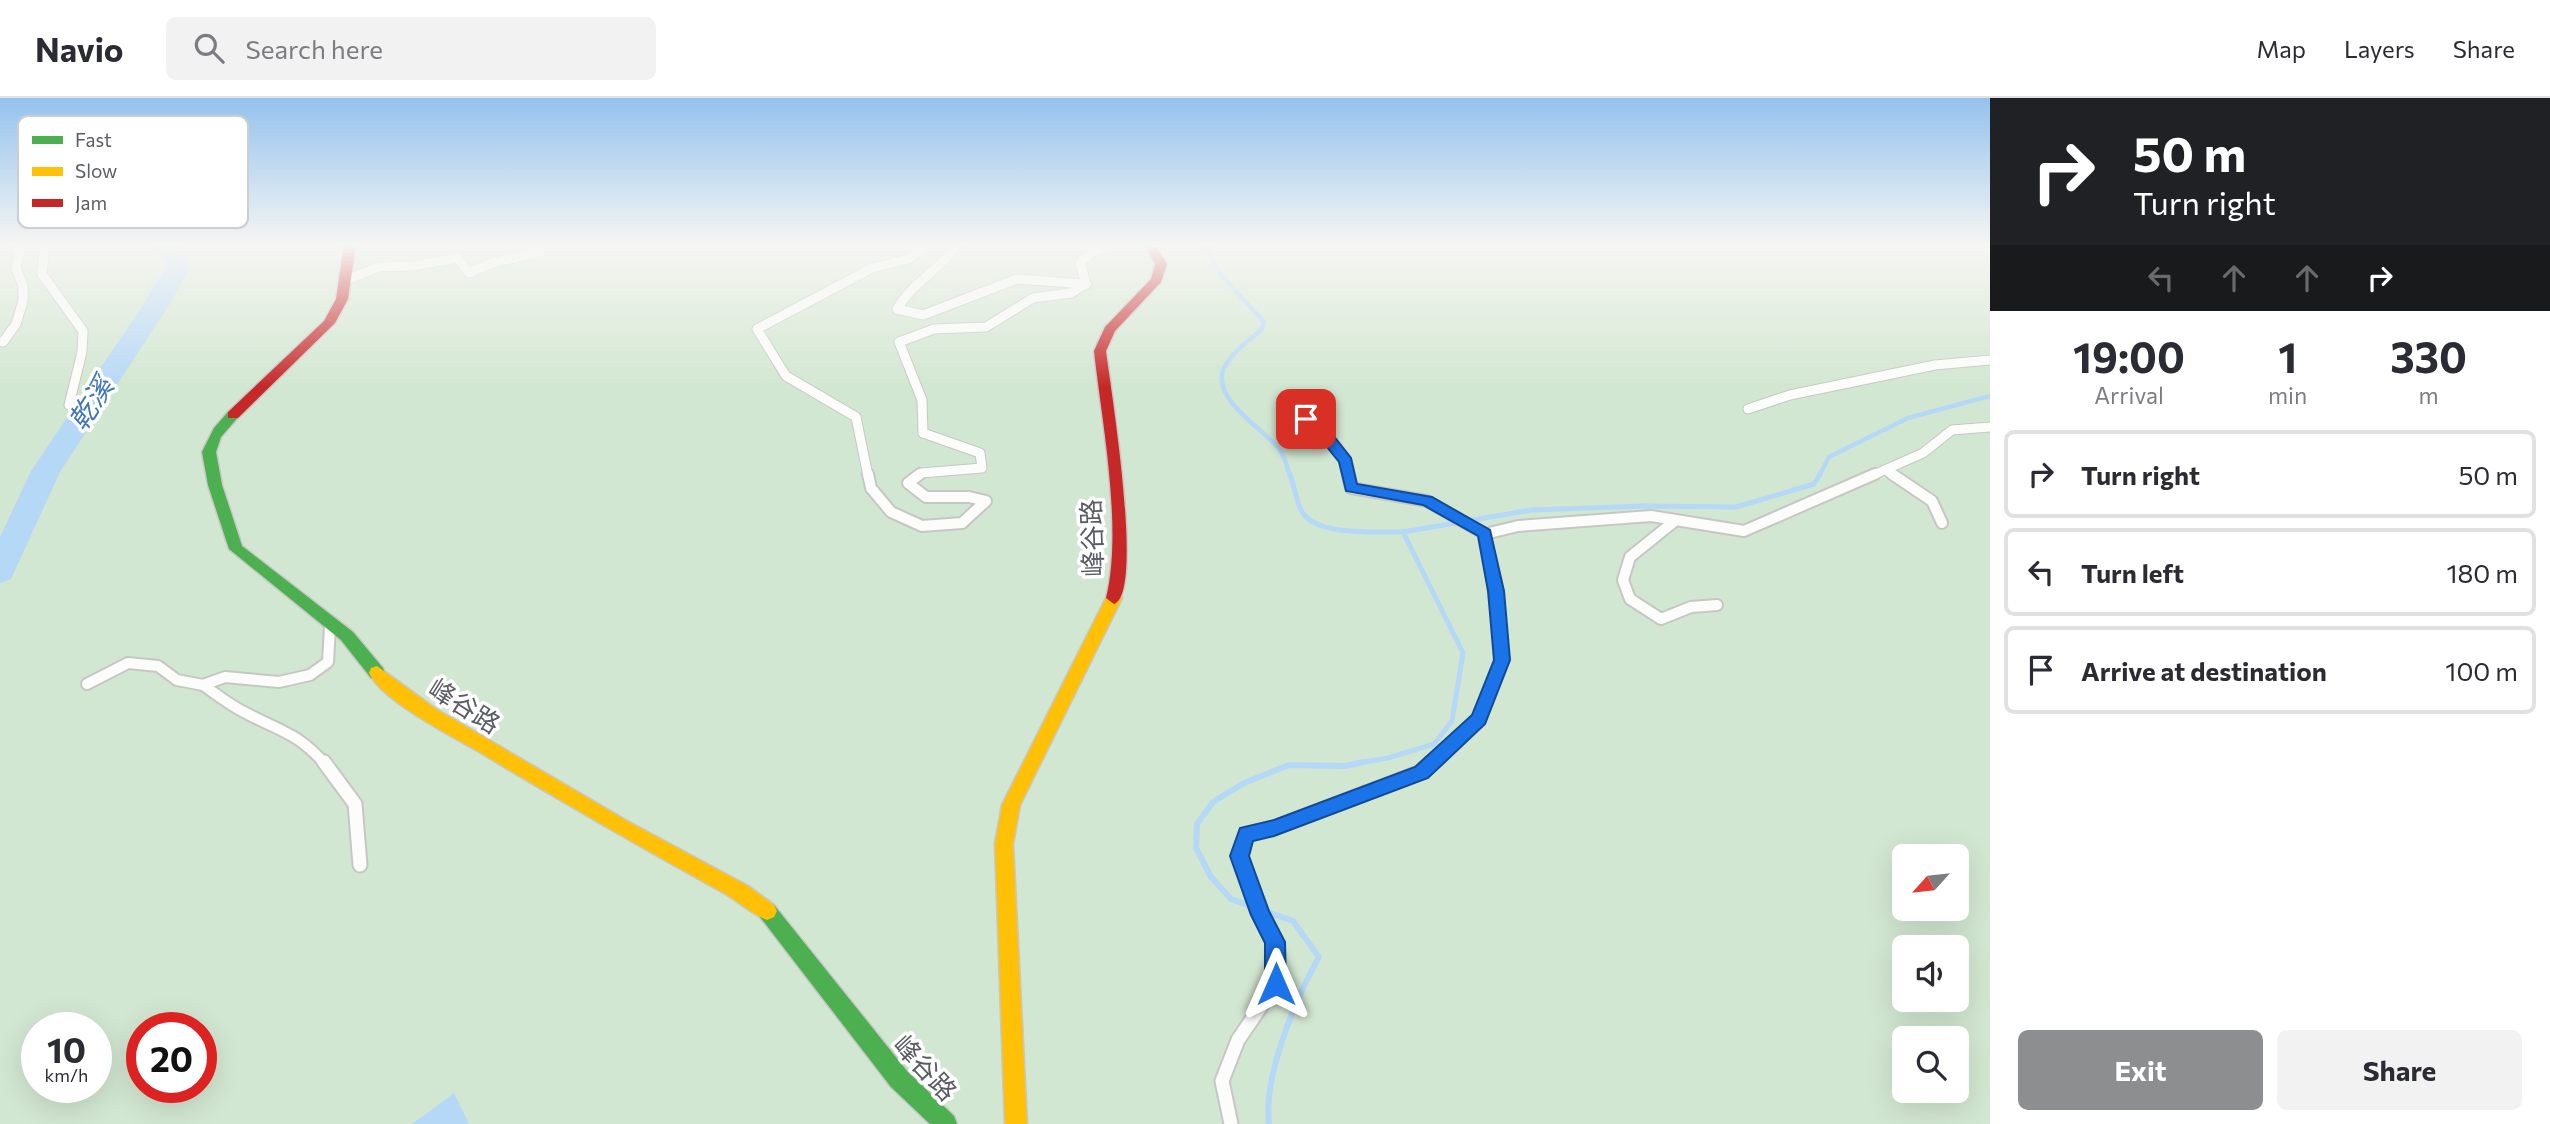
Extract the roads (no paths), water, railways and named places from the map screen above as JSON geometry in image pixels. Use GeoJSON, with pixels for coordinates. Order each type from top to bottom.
{"type":"FeatureCollection","features":[{"type":"Feature","properties":{"kind":"street","name":"峰谷路"},"geometry":{"type":"LineString","coordinates":[[343,292],[342,299],[329,323],[226,422],[214,438],[209,453],[228,533],[236,550],[347,636],[385,682],[430,714],[622,828],[741,892],[766,910],[898,1079],[946,1124]]}},
{"type":"Feature","properties":{"kind":"street","name":"峰谷路"},"geometry":{"type":"LineString","coordinates":[[1016,1124],[1004,844],[1011,805],[1116,591],[1120,550],[1100,351],[1109,330],[1146,292]]}},
{"type":"Feature","properties":{"kind":"lane"},"geometry":{"type":"LineString","coordinates":[[3,342],[13,332],[23,304],[23,292]]}},
{"type":"Feature","properties":{"kind":"lane"},"geometry":{"type":"LineString","coordinates":[[55,292],[83,331],[82,352],[69,405]]}},
{"type":"Feature","properties":{"kind":"lane"},"geometry":{"type":"LineString","coordinates":[[827,292],[757,329],[786,376],[856,417],[871,488],[891,512],[922,526],[962,523],[986,501],[969,497],[926,497],[908,483],[922,473],[982,468],[981,453],[923,433],[922,400],[899,342],[934,329],[986,327],[1033,298],[1073,292]]}},
{"type":"Feature","properties":{"kind":"lane"},"geometry":{"type":"LineString","coordinates":[[905,292],[897,309],[923,315],[983,292]]}},
{"type":"Feature","properties":{"kind":"lane"},"geometry":{"type":"LineString","coordinates":[[1748,409],[1790,395],[1935,365],[1990,360]]}},
{"type":"Feature","properties":{"kind":"lane"},"geometry":{"type":"LineString","coordinates":[[1287,405],[1324,433],[1346,461],[1351,488],[1427,501],[1480,531],[1638,517],[1744,531],[1923,453],[1943,432],[1972,426],[1990,427]]}},
{"type":"Feature","properties":{"kind":"lane"},"geometry":{"type":"LineString","coordinates":[[1886,470],[1932,501],[1942,523]]}},
{"type":"Feature","properties":{"kind":"lane"},"geometry":{"type":"LineString","coordinates":[[1676,520],[1630,557],[1623,580],[1630,599],[1661,619],[1691,607],[1717,605]]}},
{"type":"Feature","properties":{"kind":"lane"},"geometry":{"type":"LineString","coordinates":[[1231,1124],[1222,1081],[1238,1040],[1276,984],[1275,942],[1261,915],[1239,856],[1246,834],[1274,828],[1422,772],[1479,719],[1502,660],[1496,591],[1480,531]]}},
{"type":"Feature","properties":{"kind":"lane"},"geometry":{"type":"LineString","coordinates":[[202,685],[225,677],[279,682],[310,675],[328,662],[330,623]]}},
{"type":"Feature","properties":{"kind":"lane"},"geometry":{"type":"LineString","coordinates":[[88,684],[128,663],[158,666],[177,680],[202,685],[243,712],[282,728],[310,748],[335,775],[355,804],[360,865]]}},
{"type":"Feature","properties":{"kind":"water"},"geometry":{"type":"Polygon","coordinates":[[[454,1093],[469,1124],[412,1124],[454,1093]]]}},
{"type":"Feature","properties":{"kind":"waterway","name":"乾溪"},"geometry":{"type":"LineString","coordinates":[[0,571],[46,471],[164,292]]}},
{"type":"Feature","properties":{"kind":"waterway"},"geometry":{"type":"LineString","coordinates":[[1236,292],[1264,322],[1262,329],[1227,362],[1222,380],[1225,391],[1242,414],[1280,450],[1290,476]]}},
{"type":"Feature","properties":{"kind":"waterway"},"geometry":{"type":"LineString","coordinates":[[1819,476],[1829,457],[1908,418],[1990,396]]}},
{"type":"Feature","properties":{"kind":"waterway"},"geometry":{"type":"LineString","coordinates":[[1290,474],[1301,510],[1308,519],[1318,525],[1347,531],[1403,532]]}},
{"type":"Feature","properties":{"kind":"waterway"},"geometry":{"type":"LineString","coordinates":[[1403,532],[1531,510],[1645,506],[1736,507],[1814,484],[1820,474]]}},
{"type":"Feature","properties":{"kind":"waterway"},"geometry":{"type":"LineString","coordinates":[[1357,763],[1388,758],[1434,744],[1452,721],[1463,653],[1403,532]]}},
{"type":"Feature","properties":{"kind":"waterway"},"geometry":{"type":"LineString","coordinates":[[1357,763],[1364,762]]}},
{"type":"Feature","properties":{"kind":"waterway"},"geometry":{"type":"LineString","coordinates":[[1269,1124],[1268,1105],[1276,1061],[1291,1015],[1319,957],[1293,921],[1231,899],[1211,877],[1196,848],[1197,824],[1213,802],[1244,783],[1289,765],[1345,766],[1357,763]]}}]}
